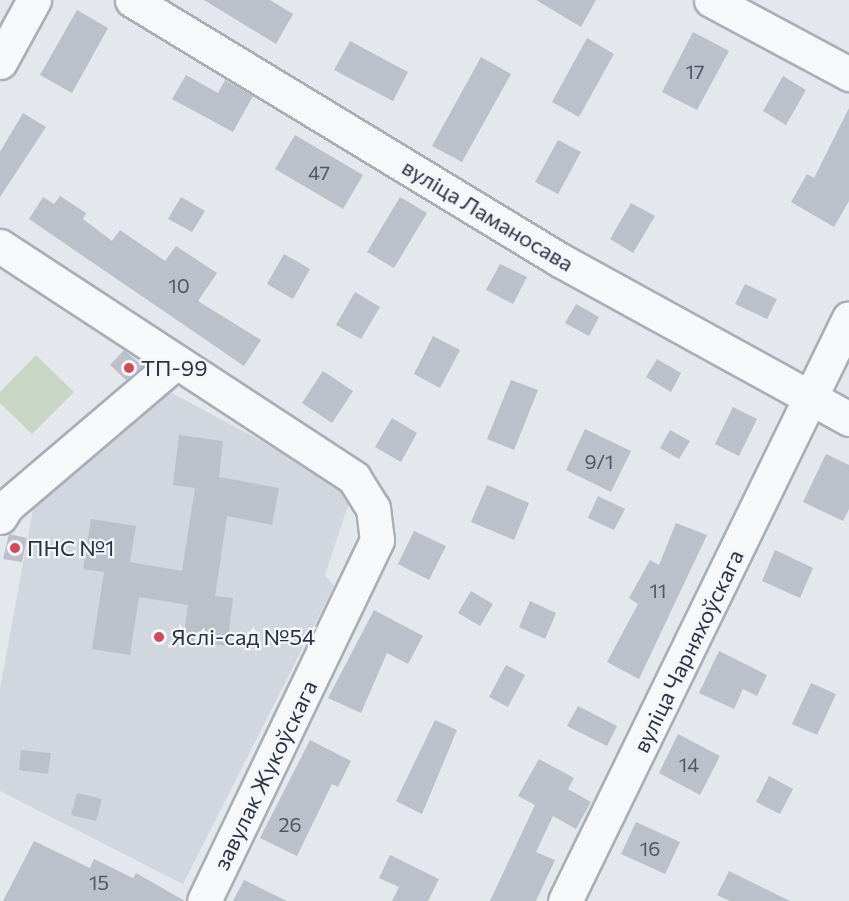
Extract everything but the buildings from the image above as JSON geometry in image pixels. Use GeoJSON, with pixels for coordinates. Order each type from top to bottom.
{"type":"FeatureCollection","features":[{"type":"Feature","properties":{"kind":"street"},"geometry":{"type":"LineString","coordinates":[[0,62],[34,0]]}},
{"type":"Feature","properties":{"kind":"street","name":"вуліца Ламаносава"},"geometry":{"type":"LineString","coordinates":[[132,0],[560,260],[809,401],[849,419]]}},
{"type":"Feature","properties":{"kind":"street"},"geometry":{"type":"LineString","coordinates":[[711,0],[849,74]]}},
{"type":"Feature","properties":{"kind":"street","name":"завулак Жукоўскага"},"geometry":{"type":"LineString","coordinates":[[0,246],[175,363],[354,478],[373,508],[377,540],[204,901]]}},
{"type":"Feature","properties":{"kind":"street","name":"вуліца Чарняхоўскага"},"geometry":{"type":"LineString","coordinates":[[565,901],[849,318]]}},
{"type":"Feature","properties":{"kind":"street"},"geometry":{"type":"LineString","coordinates":[[0,517],[7,506],[175,363]]}},
{"type":"Feature","properties":{"kind":"shaded area","name":"Яслі-сад №54"},"geometry":{"type":"Polygon","coordinates":[[[168,391],[353,490],[325,575],[334,586],[183,884],[0,791],[0,689],[33,509],[168,391]]]}},
{"type":"Feature","properties":{"kind":"green space"},"geometry":{"type":"Polygon","coordinates":[[[36,355],[74,392],[32,434],[0,403],[0,392],[36,355]]]}},
{"type":"Feature","properties":{"kind":"place","name":"ТП-99"},"geometry":{"type":"Point","coordinates":[129,368]}},
{"type":"Feature","properties":{"kind":"place","name":"ПНС №1"},"geometry":{"type":"Point","coordinates":[15,548]}},
{"type":"Feature","properties":{"kind":"place","name":"Яслі-сад №54"},"geometry":{"type":"Point","coordinates":[159,637]}}]}
